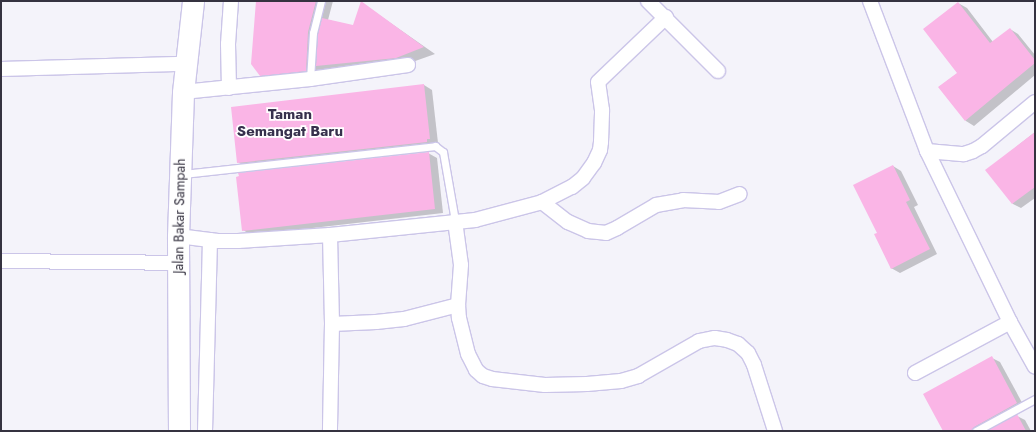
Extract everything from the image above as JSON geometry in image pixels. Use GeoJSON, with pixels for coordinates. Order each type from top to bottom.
{"type":"FeatureCollection","features":[{"type":"Feature","properties":{"kind":"main road","name":"Jalan Bakar Sampah"},"geometry":{"type":"LineString","coordinates":[[179,431],[178,236],[180,174],[185,64],[193,1]]}},
{"type":"Feature","properties":{"kind":"street"},"geometry":{"type":"LineString","coordinates":[[229,88],[228,44],[231,1]]}},
{"type":"Feature","properties":{"kind":"street"},"geometry":{"type":"LineString","coordinates":[[648,1],[666,17],[718,71]]}},
{"type":"Feature","properties":{"kind":"street"},"geometry":{"type":"LineString","coordinates":[[870,1],[927,151],[1010,322],[1035,367]]}},
{"type":"Feature","properties":{"kind":"street"},"geometry":{"type":"LineString","coordinates":[[178,236],[210,240],[238,241],[330,235],[475,220],[542,202],[572,187],[583,178],[594,163],[600,150],[601,142],[602,110],[598,82],[666,17]]}},
{"type":"Feature","properties":{"kind":"street"},"geometry":{"type":"LineString","coordinates":[[1,68],[185,64]]}},
{"type":"Feature","properties":{"kind":"street"},"geometry":{"type":"LineString","coordinates":[[183,92],[310,79],[408,65]]}},
{"type":"Feature","properties":{"kind":"street"},"geometry":{"type":"LineString","coordinates":[[927,151],[964,154],[973,151],[982,146],[1035,102]]}},
{"type":"Feature","properties":{"kind":"street"},"geometry":{"type":"LineString","coordinates":[[542,202],[568,222],[588,232],[606,233],[656,205],[683,200],[719,202],[740,194]]}},
{"type":"Feature","properties":{"kind":"street"},"geometry":{"type":"LineString","coordinates":[[455,221],[460,265],[458,305],[468,354],[476,370],[483,376],[492,379],[545,385],[587,384],[621,380],[638,376],[699,341],[715,338],[727,340],[738,344],[748,353],[754,365],[775,431]]}},
{"type":"Feature","properties":{"kind":"street"},"geometry":{"type":"LineString","coordinates":[[330,235],[332,324],[330,431]]}},
{"type":"Feature","properties":{"kind":"street"},"geometry":{"type":"LineString","coordinates":[[205,431],[210,240]]}},
{"type":"Feature","properties":{"kind":"street"},"geometry":{"type":"LineString","coordinates":[[1,261],[178,263]]}},
{"type":"Feature","properties":{"kind":"street"},"geometry":{"type":"LineString","coordinates":[[332,324],[404,319],[458,305]]}},
{"type":"Feature","properties":{"kind":"street"},"geometry":{"type":"LineString","coordinates":[[915,373],[1010,322]]}},
{"type":"Feature","properties":{"kind":"lane"},"geometry":{"type":"LineString","coordinates":[[310,79],[313,33],[321,1]]}},
{"type":"Feature","properties":{"kind":"lane"},"geometry":{"type":"LineString","coordinates":[[180,174],[435,146],[443,152],[455,221]]}},
{"type":"Feature","properties":{"kind":"lane"},"geometry":{"type":"LineString","coordinates":[[976,431],[1035,399]]}},
{"type":"Feature","properties":{"kind":"building"},"geometry":{"type":"Polygon","coordinates":[[[256,1],[316,1],[308,32],[306,71],[260,76],[251,64],[256,1]]]}},
{"type":"Feature","properties":{"kind":"building"},"geometry":{"type":"Polygon","coordinates":[[[361,1],[424,47],[396,58],[316,66],[318,34],[322,18],[353,25],[361,1]]]}},
{"type":"Feature","properties":{"kind":"building"},"geometry":{"type":"Polygon","coordinates":[[[958,2],[990,43],[1010,28],[1035,60],[1035,63],[965,121],[938,87],[957,73],[923,29],[958,2]]]}},
{"type":"Feature","properties":{"kind":"building"},"geometry":{"type":"Polygon","coordinates":[[[424,84],[430,139],[427,139],[427,142],[237,163],[231,107],[424,84]]]}},
{"type":"Feature","properties":{"kind":"building"},"geometry":{"type":"Polygon","coordinates":[[[1035,132],[1035,187],[1012,204],[985,170],[1035,132]]]}},
{"type":"Feature","properties":{"kind":"building"},"geometry":{"type":"Polygon","coordinates":[[[429,152],[435,209],[242,231],[236,177],[239,176],[238,173],[429,152]]]}},
{"type":"Feature","properties":{"kind":"building"},"geometry":{"type":"Polygon","coordinates":[[[893,165],[910,200],[906,202],[930,249],[891,269],[874,234],[877,233],[853,185],[893,165]]]}},
{"type":"Feature","properties":{"kind":"building"},"geometry":{"type":"Polygon","coordinates":[[[992,356],[1017,403],[974,427],[971,431],[943,431],[923,394],[992,356]]]}},
{"type":"Feature","properties":{"kind":"building"},"geometry":{"type":"Polygon","coordinates":[[[1017,414],[1026,431],[986,431],[1017,414]]]}},
{"type":"Feature","properties":{"kind":"district","name":"Taman Semangat Baru"},"geometry":{"type":"Point","coordinates":[290,122]}}]}
